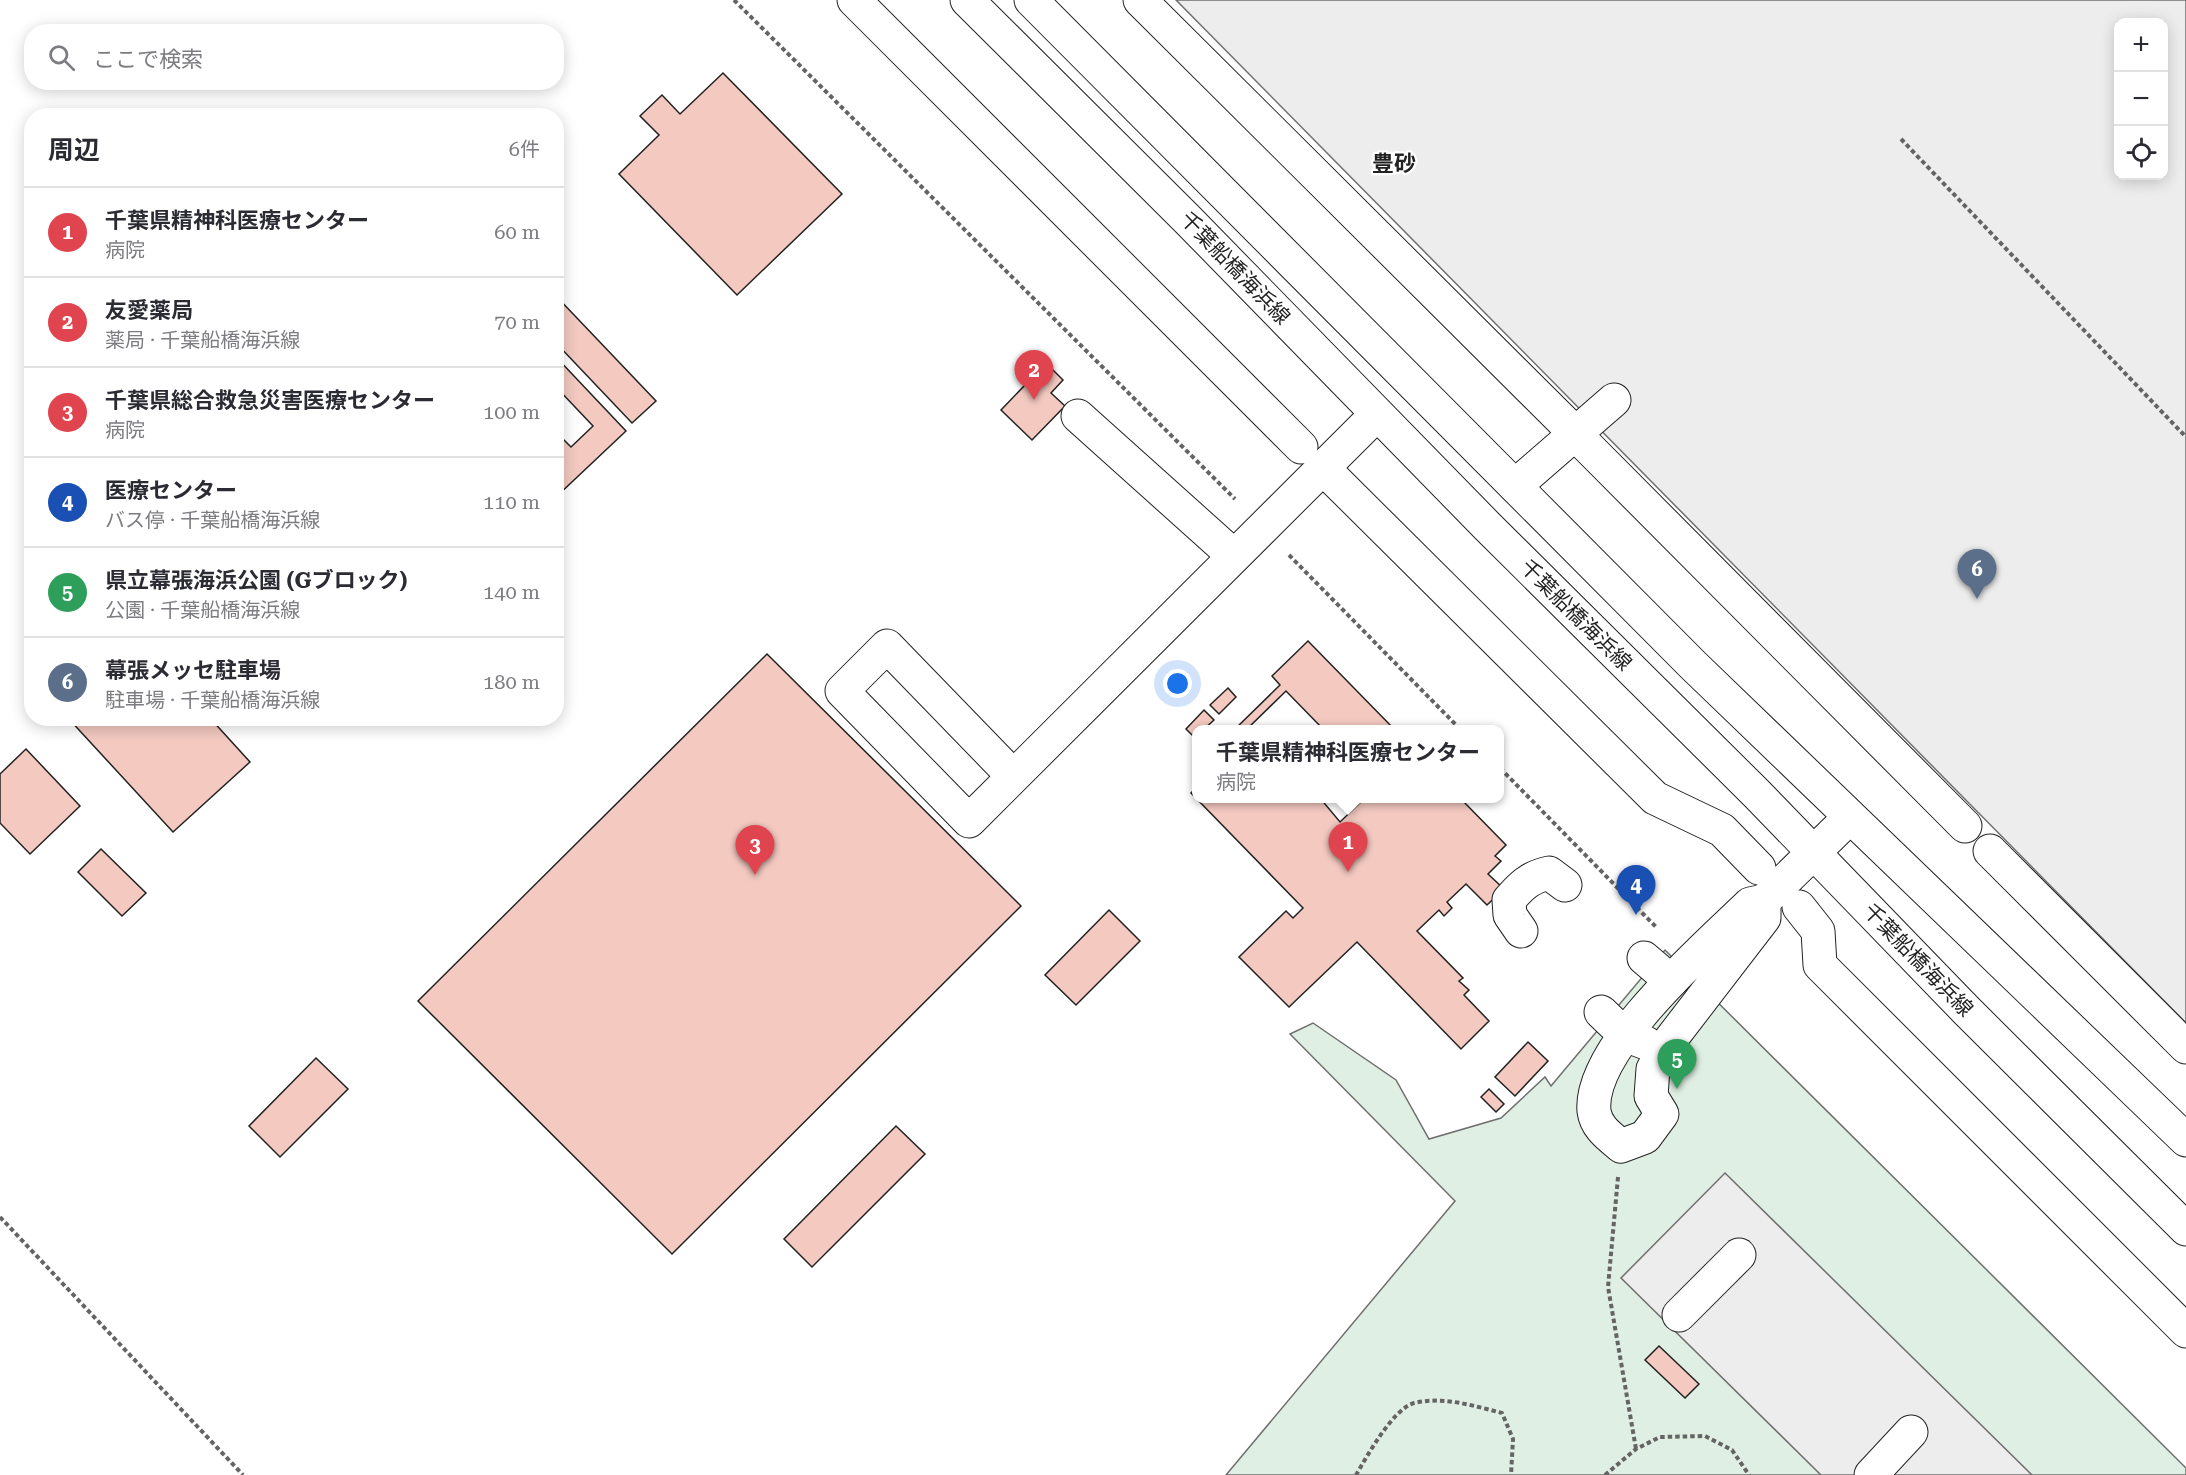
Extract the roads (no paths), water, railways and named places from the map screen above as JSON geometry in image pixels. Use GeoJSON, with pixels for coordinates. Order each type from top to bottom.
{"type":"FeatureCollection","features":[{"type":"Feature","properties":{"kind":"main road"},"geometry":{"type":"LineString","coordinates":[[854,0],[1301,447]]}},
{"type":"Feature","properties":{"kind":"main road","name":"千葉船橋海浜線"},"geometry":{"type":"LineString","coordinates":[[966,0],[1188,220],[1377,414],[1814,852],[1966,1010],[2186,1229]]}},
{"type":"Feature","properties":{"kind":"main road","name":"千葉船橋海浜線"},"geometry":{"type":"LineString","coordinates":[[1031,0],[1515,486],[1850,817],[2186,1140]]}},
{"type":"Feature","properties":{"kind":"main road"},"geometry":{"type":"LineString","coordinates":[[1140,0],[1965,826]]}},
{"type":"Feature","properties":{"kind":"main road"},"geometry":{"type":"LineString","coordinates":[[1515,486],[1614,400]]}},
{"type":"Feature","properties":{"kind":"main road"},"geometry":{"type":"LineString","coordinates":[[1013,776],[887,646],[842,691],[969,821],[1377,414]]}},
{"type":"Feature","properties":{"kind":"main road"},"geometry":{"type":"LineString","coordinates":[[1078,416],[1233,556]]}},
{"type":"Feature","properties":{"kind":"main road"},"geometry":{"type":"LineString","coordinates":[[1335,480],[1655,798],[1722,830],[1759,868]]}},
{"type":"Feature","properties":{"kind":"main road"},"geometry":{"type":"LineString","coordinates":[[1764,901],[1764,918],[1671,1039],[1653,1069],[1651,1096],[1662,1114],[1645,1137],[1621,1146],[1603,1131],[1594,1112],[1595,1094],[1602,1071],[1625,1035],[1671,981],[1750,904],[1764,901],[1850,817]]}},
{"type":"Feature","properties":{"kind":"main road"},"geometry":{"type":"LineString","coordinates":[[1990,851],[2186,1047]]}},
{"type":"Feature","properties":{"kind":"main road"},"geometry":{"type":"LineString","coordinates":[[1521,931],[1510,915],[1509,900],[1518,890],[1532,876],[1549,873],[1565,885]]}},
{"type":"Feature","properties":{"kind":"main road"},"geometry":{"type":"LineString","coordinates":[[1799,907],[1818,931],[1820,965],[2186,1331]]}},
{"type":"Feature","properties":{"kind":"main road"},"geometry":{"type":"LineString","coordinates":[[1653,945],[1671,981]]}},
{"type":"Feature","properties":{"kind":"main road"},"geometry":{"type":"LineString","coordinates":[[1602,1012],[1625,1035],[1649,1044],[1671,1039]]}},
{"type":"Feature","properties":{"kind":"main road"},"geometry":{"type":"LineString","coordinates":[[1679,1315],[1739,1255]]}},
{"type":"Feature","properties":{"kind":"main road"},"geometry":{"type":"LineString","coordinates":[[1871,1475],[1911,1432]]}},
{"type":"Feature","properties":{"kind":"place","name":"友愛薬局"},"geometry":{"type":"Point","coordinates":[1034,400]}},
{"type":"Feature","properties":{"kind":"place","name":"幕張メッセ駐車場"},"geometry":{"type":"Point","coordinates":[1977,599]}},
{"type":"Feature","properties":{"kind":"place","name":"千葉県精神科医療センター"},"geometry":{"type":"Point","coordinates":[1348,872]}},
{"type":"Feature","properties":{"kind":"place","name":"千葉県総合救急災害医療センター"},"geometry":{"type":"Point","coordinates":[755,875]}},
{"type":"Feature","properties":{"kind":"place","name":"医療センター"},"geometry":{"type":"Point","coordinates":[1636,915]}},
{"type":"Feature","properties":{"kind":"place","name":"県立幕張海浜公園 (Gブロック)"},"geometry":{"type":"Point","coordinates":[1677,1089]}},
{"type":"Feature","properties":{"kind":"district","name":"豊砂"},"geometry":{"type":"Point","coordinates":[1394,163]}}]}
